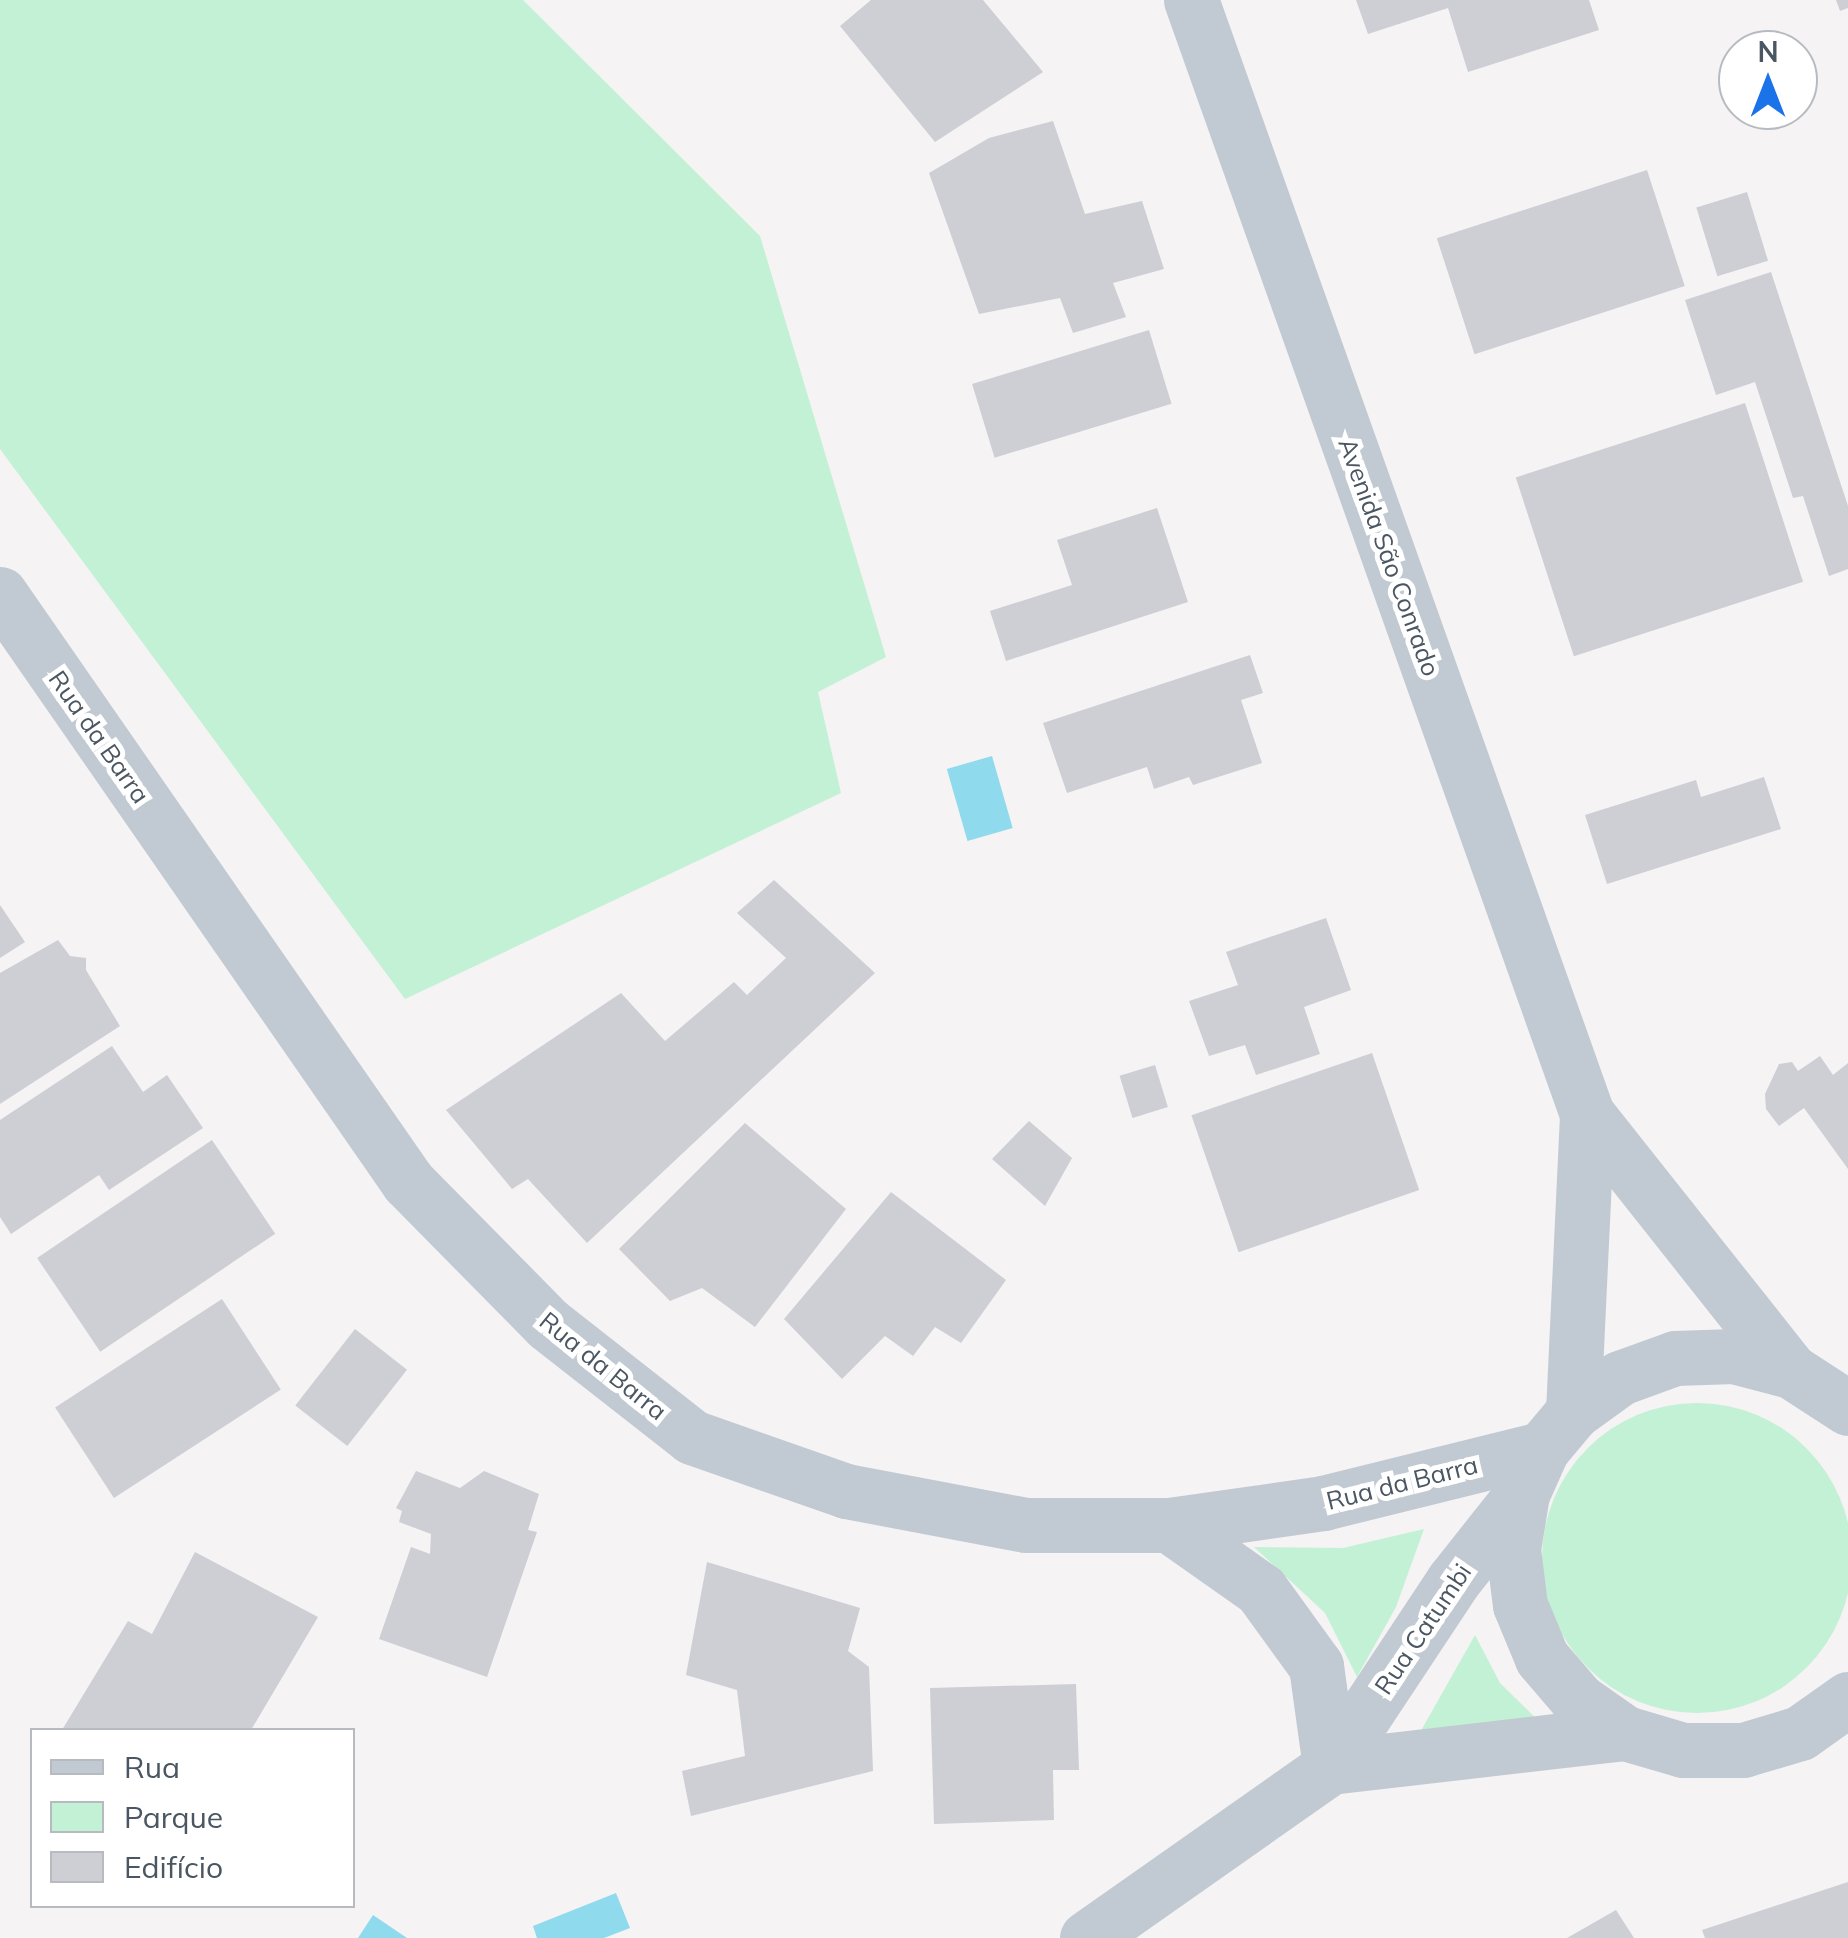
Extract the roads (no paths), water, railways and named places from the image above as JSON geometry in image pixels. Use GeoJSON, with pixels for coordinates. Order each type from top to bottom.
{"type":"FeatureCollection","features":[{"type":"Feature","properties":{"kind":"street","name":"Avenida São Conrado"},"geometry":{"type":"LineString","coordinates":[[1191,0],[1587,1114],[1791,1371]]}},
{"type":"Feature","properties":{"kind":"street","name":"Rua da Barra"},"geometry":{"type":"LineString","coordinates":[[0,594],[408,1182],[548,1324],[692,1436],[846,1491],[1026,1525],[1169,1525],[1323,1503],[1546,1452]]}},
{"type":"Feature","properties":{"kind":"street","name":"Avenida São Conrado"},"geometry":{"type":"LineString","coordinates":[[1587,1114],[1546,1452],[1513,1550],[1520,1605],[1542,1658],[1578,1700],[1625,1733]]}},
{"type":"Feature","properties":{"kind":"street"},"geometry":{"type":"LineString","coordinates":[[1546,1452],[1620,1378],[1676,1358],[1734,1356],[1791,1371],[1848,1408]]}},
{"type":"Feature","properties":{"kind":"street","name":"Rua Catumbi"},"geometry":{"type":"LineString","coordinates":[[1088,1938],[1330,1767],[1453,1580],[1546,1452]]}},
{"type":"Feature","properties":{"kind":"street"},"geometry":{"type":"LineString","coordinates":[[1169,1525],[1261,1590],[1316,1666],[1330,1767]]}},
{"type":"Feature","properties":{"kind":"street"},"geometry":{"type":"LineString","coordinates":[[1625,1733],[1683,1750],[1743,1750],[1800,1733],[1848,1699]]}},
{"type":"Feature","properties":{"kind":"street","name":"Rua Catumbi"},"geometry":{"type":"LineString","coordinates":[[1330,1767],[1625,1733]]}},
{"type":"Feature","properties":{"kind":"water"},"geometry":{"type":"Polygon","coordinates":[[[992,756],[1013,828],[967,841],[947,769],[992,756]]]}},
{"type":"Feature","properties":{"kind":"water"},"geometry":{"type":"Polygon","coordinates":[[[616,1893],[630,1928],[604,1938],[537,1938],[533,1926],[616,1893]]]}},
{"type":"Feature","properties":{"kind":"water"},"geometry":{"type":"Polygon","coordinates":[[[373,1915],[407,1938],[358,1938],[373,1915]]]}}]}
